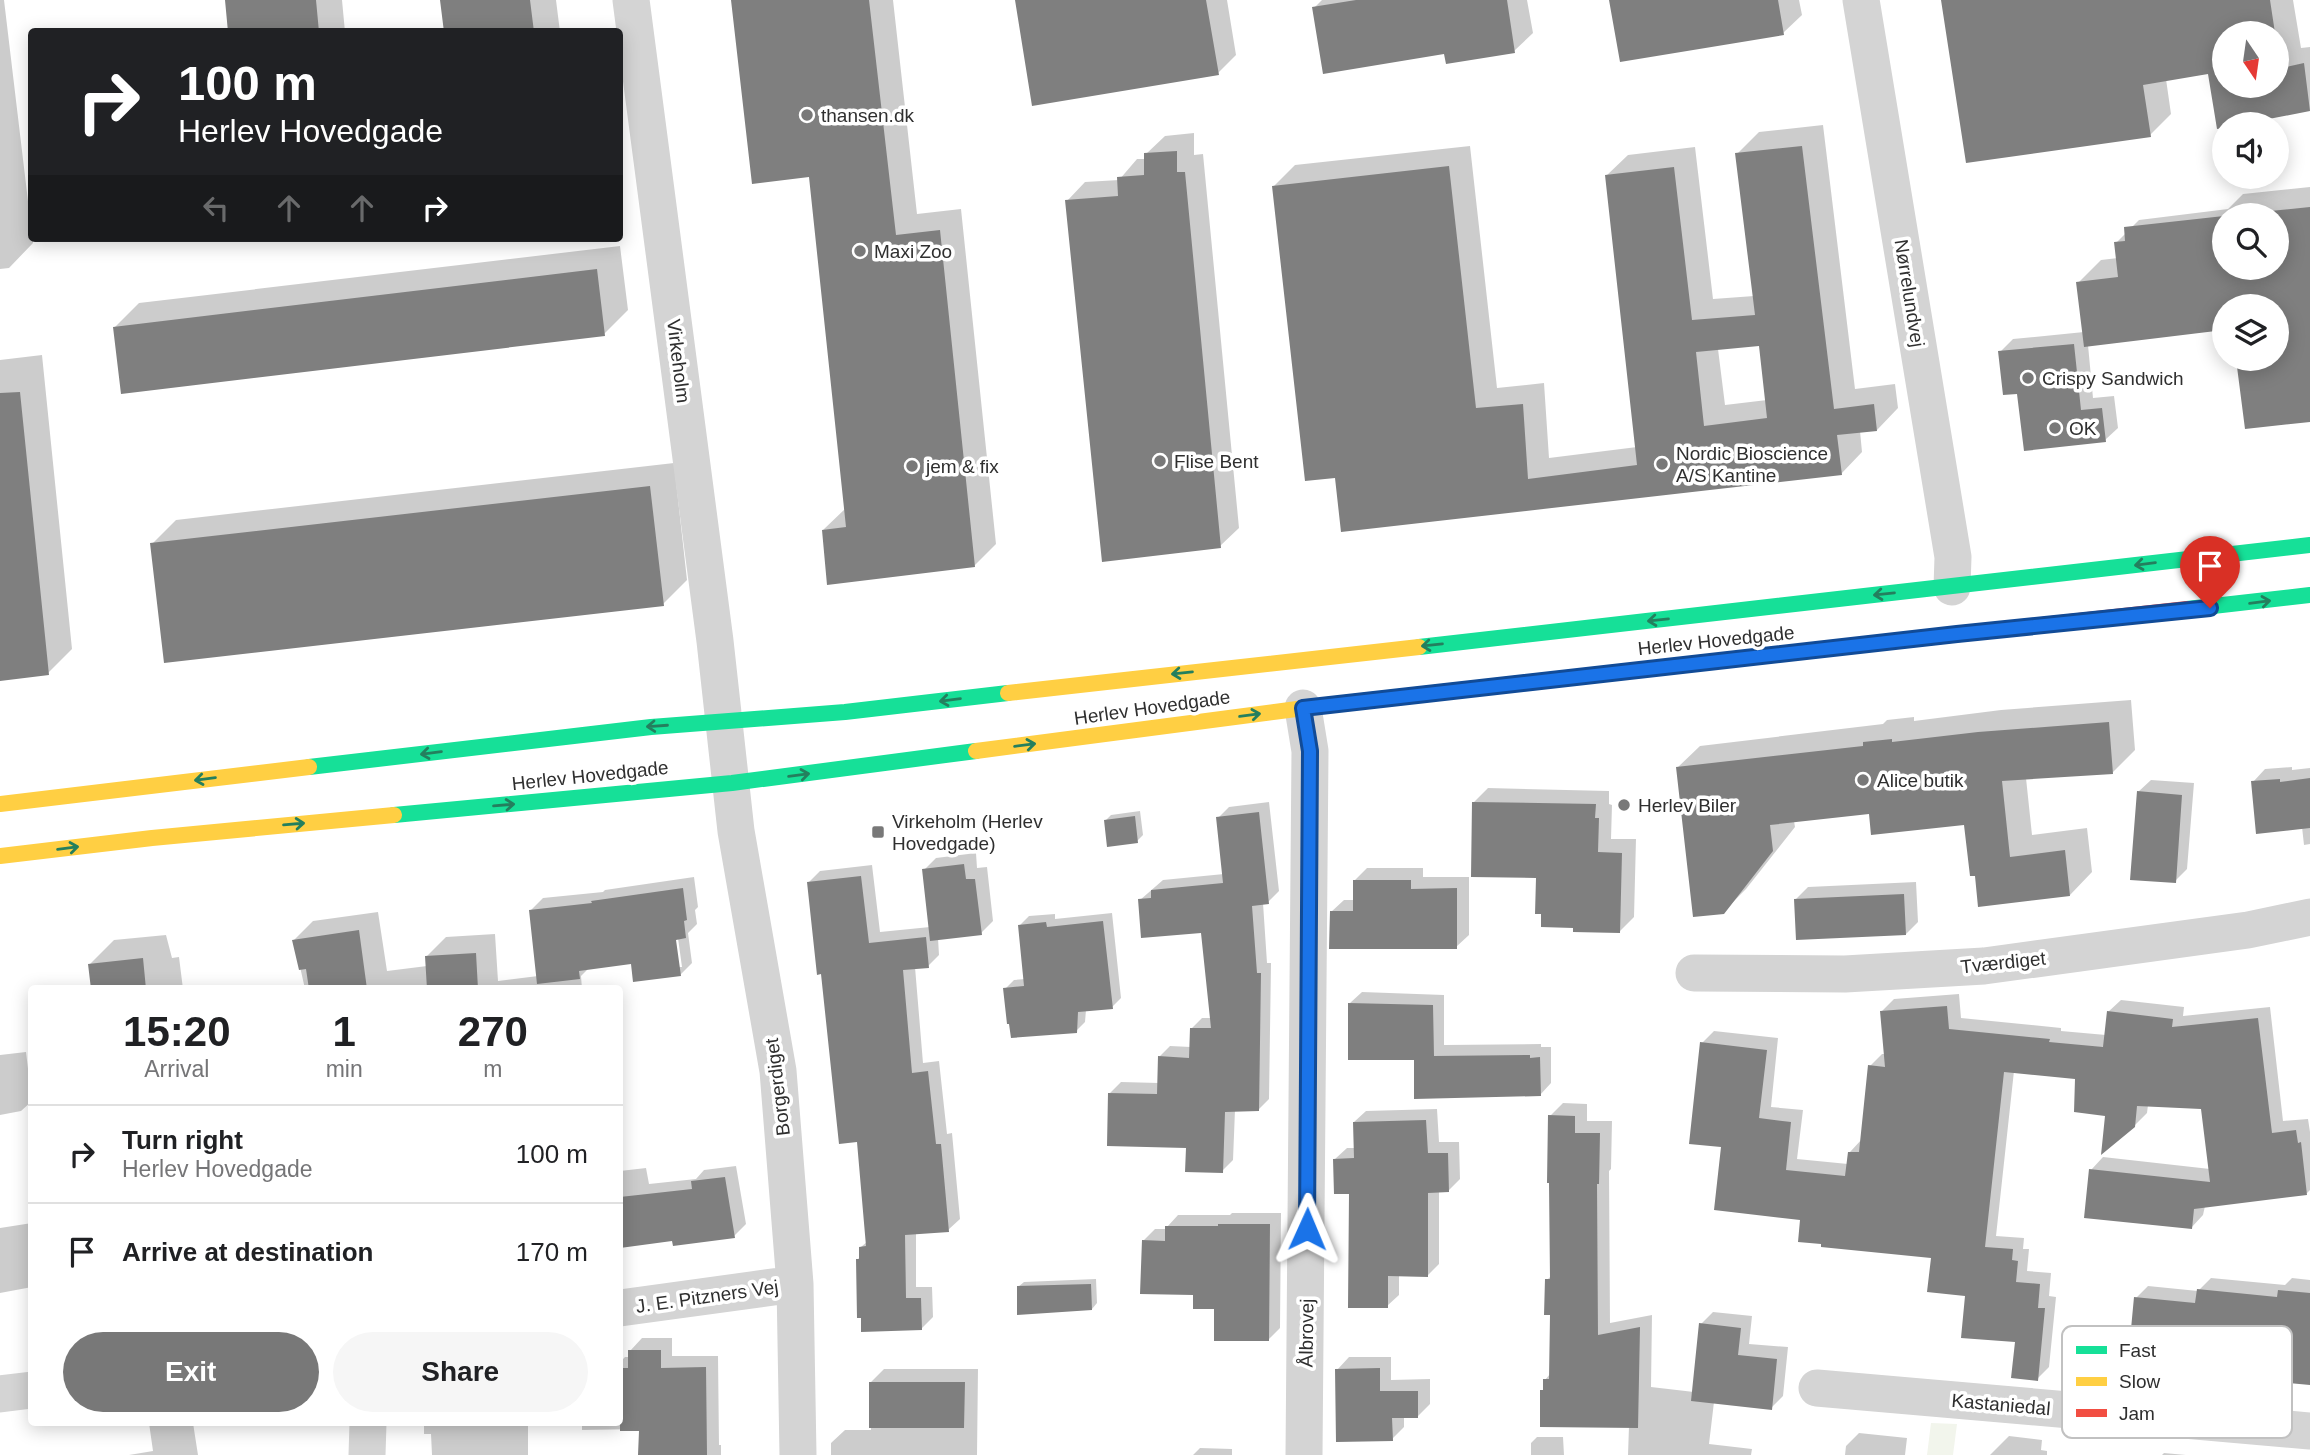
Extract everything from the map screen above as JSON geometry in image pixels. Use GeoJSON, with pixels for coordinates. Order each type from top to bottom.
{"type":"FeatureCollection","features":[{"type":"Feature","properties":{"kind":"main road","name":"Herlev Hovedgade"},"geometry":{"type":"LineString","coordinates":[[0,804],[651,727],[845,712],[2310,545]]}},
{"type":"Feature","properties":{"kind":"main road","name":"Herlev Hovedgade"},"geometry":{"type":"LineString","coordinates":[[0,856],[152,838],[732,783],[1303,708],[2310,596]]}},
{"type":"Feature","properties":{"kind":"street","name":"Virkeholm"},"geometry":{"type":"LineString","coordinates":[[631,0],[725,722]]}},
{"type":"Feature","properties":{"kind":"street","name":"Nørrelundvej"},"geometry":{"type":"LineString","coordinates":[[1861,0],[1953,557],[1952,587]]}},
{"type":"Feature","properties":{"kind":"street","name":"Ålbrovej"},"geometry":{"type":"LineString","coordinates":[[1303,708],[1310,751],[1304,1455]]}},
{"type":"Feature","properties":{"kind":"street","name":"Borgerdiget"},"geometry":{"type":"LineString","coordinates":[[725,722],[742,870],[778,1071],[795,1284],[798,1455]]}},
{"type":"Feature","properties":{"kind":"street","name":"Tværdiget"},"geometry":{"type":"LineString","coordinates":[[1694,973],[1845,974],[1984,966],[2248,930],[2310,917]]}},
{"type":"Feature","properties":{"kind":"street","name":"J. E. Pitzners Vej"},"geometry":{"type":"LineString","coordinates":[[623,1308],[795,1284]]}},
{"type":"Feature","properties":{"kind":"street","name":"Kastaniedal"},"geometry":{"type":"LineString","coordinates":[[1817,1388],[2062,1409]]}},
{"type":"Feature","properties":{"kind":"street"},"geometry":{"type":"LineString","coordinates":[[0,1394],[28,1390]]}},
{"type":"Feature","properties":{"kind":"street"},"geometry":{"type":"LineString","coordinates":[[367,1455],[368,1426]]}},
{"type":"Feature","properties":{"kind":"street","name":"Kastaniedal"},"geometry":{"type":"LineString","coordinates":[[2292,1429],[2310,1431]]}},
{"type":"Feature","properties":{"kind":"shaded area"},"geometry":{"type":"Polygon","coordinates":[[[1931,1423],[1957,1424],[1953,1455],[1927,1455],[1931,1423]]]}},
{"type":"Feature","properties":{"kind":"building"},"geometry":{"type":"Polygon","coordinates":[[[225,0],[316,0],[319,28],[228,28],[225,0]]]}},
{"type":"Feature","properties":{"kind":"building"},"geometry":{"type":"Polygon","coordinates":[[[440,0],[530,0],[534,28],[444,28],[440,0]]]}},
{"type":"Feature","properties":{"kind":"building"},"geometry":{"type":"Polygon","coordinates":[[[731,0],[869,0],[896,235],[940,230],[975,567],[827,585],[822,530],[846,527],[809,177],[752,184],[731,0]]]}},
{"type":"Feature","properties":{"kind":"building"},"geometry":{"type":"Polygon","coordinates":[[[1015,0],[1206,0],[1219,75],[1032,106],[1015,0]]]}},
{"type":"Feature","properties":{"kind":"building"},"geometry":{"type":"Polygon","coordinates":[[[1356,0],[1507,0],[1515,53],[1446,64],[1444,54],[1323,74],[1312,7],[1356,0]]]}},
{"type":"Feature","properties":{"kind":"building"},"geometry":{"type":"Polygon","coordinates":[[[1609,0],[1778,0],[1784,35],[1620,62],[1609,0]]]}},
{"type":"Feature","properties":{"kind":"building"},"geometry":{"type":"Polygon","coordinates":[[[1941,0],[2270,0],[2273,21],[2212,21],[2212,98],[2289,98],[2289,66],[2304,63],[2310,111],[2289,115],[2289,112],[2214,112],[2208,74],[2143,85],[2151,137],[1966,163],[1941,0]]]}},
{"type":"Feature","properties":{"kind":"building"},"geometry":{"type":"Polygon","coordinates":[[[1802,146],[1834,409],[1874,404],[1877,431],[1837,435],[1842,475],[1341,532],[1335,478],[1305,481],[1272,186],[1449,166],[1476,408],[1523,404],[1528,479],[1637,465],[1605,175],[1674,167],[1692,320],[1755,315],[1735,153],[1802,146]],[[1759,346],[1696,352],[1704,426],[1767,418],[1759,346]]]}},
{"type":"Feature","properties":{"kind":"building"},"geometry":{"type":"Polygon","coordinates":[[[1177,151],[1177,172],[1185,172],[1221,548],[1102,562],[1065,200],[1118,196],[1117,177],[1144,175],[1144,153],[1177,151]]]}},
{"type":"Feature","properties":{"kind":"building"},"geometry":{"type":"Polygon","coordinates":[[[2310,207],[2310,422],[2245,429],[2238,371],[2289,371],[2289,294],[2212,294],[2212,331],[2084,347],[2076,282],[2118,277],[2114,242],[2125,241],[2124,227],[2212,217],[2212,280],[2289,280],[2289,209],[2310,207]]]}},
{"type":"Feature","properties":{"kind":"building"},"geometry":{"type":"Polygon","coordinates":[[[597,269],[605,336],[121,394],[113,327],[597,269]]]}},
{"type":"Feature","properties":{"kind":"building"},"geometry":{"type":"Polygon","coordinates":[[[2074,344],[2081,410],[2102,408],[2106,442],[2024,451],[2017,394],[2003,395],[1998,351],[2074,344]]]}},
{"type":"Feature","properties":{"kind":"building"},"geometry":{"type":"Polygon","coordinates":[[[20,392],[49,675],[0,681],[0,393],[20,392]]]}},
{"type":"Feature","properties":{"kind":"building"},"geometry":{"type":"Polygon","coordinates":[[[650,486],[664,606],[164,663],[150,543],[650,486]]]}},
{"type":"Feature","properties":{"kind":"building"},"geometry":{"type":"Polygon","coordinates":[[[2109,722],[2113,774],[2002,781],[2010,857],[2065,850],[2070,896],[1978,907],[1975,876],[1970,876],[1964,825],[1871,835],[1869,814],[1770,825],[1773,851],[1724,914],[1693,917],[1676,767],[1863,746],[1863,742],[1892,739],[1892,742],[2109,722]]]}},
{"type":"Feature","properties":{"kind":"building"},"geometry":{"type":"Polygon","coordinates":[[[2310,778],[2310,828],[2256,834],[2251,781],[2280,779],[2280,782],[2310,778]]]}},
{"type":"Feature","properties":{"kind":"building"},"geometry":{"type":"Polygon","coordinates":[[[2137,791],[2182,795],[2176,883],[2130,880],[2137,791]]]}},
{"type":"Feature","properties":{"kind":"building"},"geometry":{"type":"Polygon","coordinates":[[[1472,802],[1596,804],[1595,818],[1599,818],[1598,852],[1622,853],[1620,933],[1573,932],[1573,928],[1541,927],[1541,914],[1535,914],[1536,878],[1471,877],[1472,802]]]}},
{"type":"Feature","properties":{"kind":"building"},"geometry":{"type":"Polygon","coordinates":[[[1259,812],[1269,904],[1252,906],[1257,973],[1261,973],[1259,1111],[1225,1112],[1223,1173],[1185,1172],[1186,1148],[1107,1146],[1108,1093],[1157,1094],[1158,1056],[1189,1058],[1190,1028],[1211,1028],[1201,933],[1141,938],[1138,899],[1151,898],[1151,890],[1223,883],[1216,817],[1259,812]]]}},
{"type":"Feature","properties":{"kind":"building"},"geometry":{"type":"Polygon","coordinates":[[[1135,816],[1138,843],[1107,847],[1104,820],[1135,816]]]}},
{"type":"Feature","properties":{"kind":"building"},"geometry":{"type":"Polygon","coordinates":[[[964,864],[966,879],[975,879],[982,935],[930,941],[922,869],[964,864]]]}},
{"type":"Feature","properties":{"kind":"building"},"geometry":{"type":"Polygon","coordinates":[[[861,876],[869,943],[926,937],[929,968],[903,970],[912,1073],[928,1071],[936,1144],[941,1144],[949,1232],[905,1235],[906,1298],[921,1298],[922,1330],[861,1332],[861,1318],[857,1318],[856,1259],[859,1259],[859,1247],[866,1246],[857,1142],[839,1144],[821,974],[817,975],[807,882],[861,876]]]}},
{"type":"Feature","properties":{"kind":"building"},"geometry":{"type":"Polygon","coordinates":[[[1353,880],[1411,880],[1411,889],[1457,888],[1457,949],[1329,949],[1330,911],[1353,911],[1353,880]]]}},
{"type":"Feature","properties":{"kind":"building"},"geometry":{"type":"Polygon","coordinates":[[[683,888],[686,938],[676,940],[681,976],[633,982],[631,964],[579,971],[580,979],[537,984],[529,910],[683,888]]]}},
{"type":"Feature","properties":{"kind":"building"},"geometry":{"type":"Polygon","coordinates":[[[1904,894],[1906,935],[1796,940],[1794,899],[1904,894]]]}},
{"type":"Feature","properties":{"kind":"building"},"geometry":{"type":"Polygon","coordinates":[[[1103,921],[1113,1009],[1078,1012],[1077,1033],[1011,1038],[1003,988],[1024,986],[1018,925],[1046,922],[1047,927],[1103,921]]]}},
{"type":"Feature","properties":{"kind":"building"},"geometry":{"type":"Polygon","coordinates":[[[359,930],[366,985],[308,985],[306,969],[299,970],[292,940],[359,930]]]}},
{"type":"Feature","properties":{"kind":"building"},"geometry":{"type":"Polygon","coordinates":[[[476,953],[478,985],[427,985],[425,956],[476,953]]]}},
{"type":"Feature","properties":{"kind":"building"},"geometry":{"type":"Polygon","coordinates":[[[143,958],[146,985],[91,985],[88,964],[143,958]]]}},
{"type":"Feature","properties":{"kind":"building"},"geometry":{"type":"Polygon","coordinates":[[[1348,1003],[1433,1005],[1434,1056],[1540,1057],[1541,1096],[1414,1099],[1414,1060],[1348,1060],[1348,1003]]]}},
{"type":"Feature","properties":{"kind":"building"},"geometry":{"type":"Polygon","coordinates":[[[1947,1006],[1949,1029],[2103,1047],[2107,1011],[2173,1019],[2172,1027],[2258,1018],[2272,1133],[2296,1130],[2298,1143],[2301,1142],[2307,1195],[2194,1209],[2192,1229],[2084,1218],[2089,1169],[2210,1182],[2201,1109],[2137,1106],[2135,1127],[2101,1155],[2105,1116],[2074,1112],[2075,1079],[2004,1072],[1985,1247],[2013,1249],[2012,1260],[2018,1261],[2016,1282],[2040,1284],[2038,1308],[2045,1308],[2038,1381],[2011,1378],[2015,1342],[1961,1338],[1965,1296],[1927,1292],[1931,1258],[1821,1247],[1821,1244],[1798,1242],[1800,1220],[1714,1210],[1721,1147],[1689,1144],[1700,1042],[1767,1050],[1759,1118],[1791,1122],[1786,1170],[1845,1176],[1848,1152],[1859,1152],[1868,1065],[1885,1067],[1880,1011],[1947,1006]]]}},
{"type":"Feature","properties":{"kind":"building"},"geometry":{"type":"Polygon","coordinates":[[[1548,1115],[1575,1116],[1575,1133],[1600,1133],[1597,1184],[1598,1335],[1640,1327],[1638,1428],[1540,1427],[1540,1390],[1543,1390],[1543,1379],[1549,1379],[1550,1315],[1544,1315],[1545,1279],[1550,1279],[1548,1115]]]}},
{"type":"Feature","properties":{"kind":"building"},"geometry":{"type":"Polygon","coordinates":[[[1426,1120],[1428,1153],[1448,1153],[1449,1192],[1428,1193],[1428,1277],[1388,1276],[1388,1308],[1348,1308],[1349,1194],[1334,1194],[1333,1159],[1354,1158],[1353,1122],[1426,1120]]]}},
{"type":"Feature","properties":{"kind":"building"},"geometry":{"type":"Polygon","coordinates":[[[725,1177],[735,1238],[673,1246],[672,1241],[623,1248],[623,1197],[692,1189],[691,1181],[725,1177]]]}},
{"type":"Feature","properties":{"kind":"building"},"geometry":{"type":"Polygon","coordinates":[[[1270,1224],[1269,1341],[1214,1341],[1214,1309],[1193,1309],[1193,1295],[1140,1294],[1142,1240],[1165,1241],[1165,1226],[1270,1224]]]}},
{"type":"Feature","properties":{"kind":"building"},"geometry":{"type":"Polygon","coordinates":[[[1091,1284],[1092,1310],[1017,1315],[1017,1286],[1091,1284]]]}},
{"type":"Feature","properties":{"kind":"building"},"geometry":{"type":"Polygon","coordinates":[[[2197,1289],[2277,1297],[2278,1290],[2310,1293],[2310,1385],[2292,1383],[2292,1326],[2131,1326],[2134,1297],[2195,1303],[2197,1289]]]}},
{"type":"Feature","properties":{"kind":"building"},"geometry":{"type":"Polygon","coordinates":[[[1699,1323],[1741,1328],[1738,1355],[1777,1359],[1772,1410],[1691,1401],[1699,1323]]]}},
{"type":"Feature","properties":{"kind":"building"},"geometry":{"type":"Polygon","coordinates":[[[628,1350],[661,1350],[661,1368],[706,1367],[707,1455],[638,1455],[639,1431],[620,1431],[620,1426],[623,1426],[623,1368],[628,1368],[628,1350]]]}},
{"type":"Feature","properties":{"kind":"building"},"geometry":{"type":"Polygon","coordinates":[[[1380,1368],[1380,1391],[1418,1391],[1418,1418],[1392,1418],[1393,1441],[1336,1442],[1335,1369],[1380,1368]]]}},
{"type":"Feature","properties":{"kind":"building"},"geometry":{"type":"Polygon","coordinates":[[[869,1382],[965,1382],[964,1428],[869,1428],[869,1382]]]}},
{"type":"Feature","properties":{"kind":"traffic: fast"},"geometry":{"type":"LineString","coordinates":[[1419,647],[2310,545]]}},
{"type":"Feature","properties":{"kind":"traffic: fast"},"geometry":{"type":"LineString","coordinates":[[2187,609],[2310,595]]}},
{"type":"Feature","properties":{"kind":"traffic: fast"},"geometry":{"type":"LineString","coordinates":[[1327,705],[1869,644]]}},
{"type":"Feature","properties":{"kind":"traffic: fast"},"geometry":{"type":"LineString","coordinates":[[309,767],[651,727],[845,712],[1008,693]]}},
{"type":"Feature","properties":{"kind":"traffic: fast"},"geometry":{"type":"LineString","coordinates":[[394,815],[732,783],[976,751]]}},
{"type":"Feature","properties":{"kind":"traffic: slow"},"geometry":{"type":"LineString","coordinates":[[1008,693],[1419,647]]}},
{"type":"Feature","properties":{"kind":"traffic: slow"},"geometry":{"type":"LineString","coordinates":[[976,751],[1327,705]]}},
{"type":"Feature","properties":{"kind":"traffic: slow"},"geometry":{"type":"LineString","coordinates":[[0,804],[309,767]]}},
{"type":"Feature","properties":{"kind":"traffic: slow"},"geometry":{"type":"LineString","coordinates":[[0,856],[152,838],[394,815]]}},
{"type":"Feature","properties":{"kind":"traffic: jam"},"geometry":{"type":"LineString","coordinates":[[1869,644],[2187,609]]}},
{"type":"Feature","properties":{"kind":"place","name":"thansen.dk"},"geometry":{"type":"Point","coordinates":[807,115]}},
{"type":"Feature","properties":{"kind":"place","name":"Maxi Zoo"},"geometry":{"type":"Point","coordinates":[860,251]}},
{"type":"Feature","properties":{"kind":"place","name":"Crispy Sandwich"},"geometry":{"type":"Point","coordinates":[2028,378]}},
{"type":"Feature","properties":{"kind":"place","name":"OK"},"geometry":{"type":"Point","coordinates":[2055,428]}},
{"type":"Feature","properties":{"kind":"place","name":"Flise Bent"},"geometry":{"type":"Point","coordinates":[1160,461]}},
{"type":"Feature","properties":{"kind":"place","name":"Nordic Bioscience A/S Kantine"},"geometry":{"type":"Point","coordinates":[1662,464]}},
{"type":"Feature","properties":{"kind":"place","name":"jem & fix"},"geometry":{"type":"Point","coordinates":[912,466]}},
{"type":"Feature","properties":{"kind":"place","name":"Alice butik"},"geometry":{"type":"Point","coordinates":[1863,780]}},
{"type":"Feature","properties":{"kind":"place","name":"Herlev Biler"},"geometry":{"type":"Point","coordinates":[1624,805]}},
{"type":"Feature","properties":{"kind":"place","name":"Virkeholm (Herlev Hovedgade)"},"geometry":{"type":"Point","coordinates":[878,832]}},
{"type":"Feature","properties":{"kind":"route"},"geometry":{"type":"LineString","coordinates":[[1307,1229],[1310,751],[1303,708],[2210,608]]}}]}
